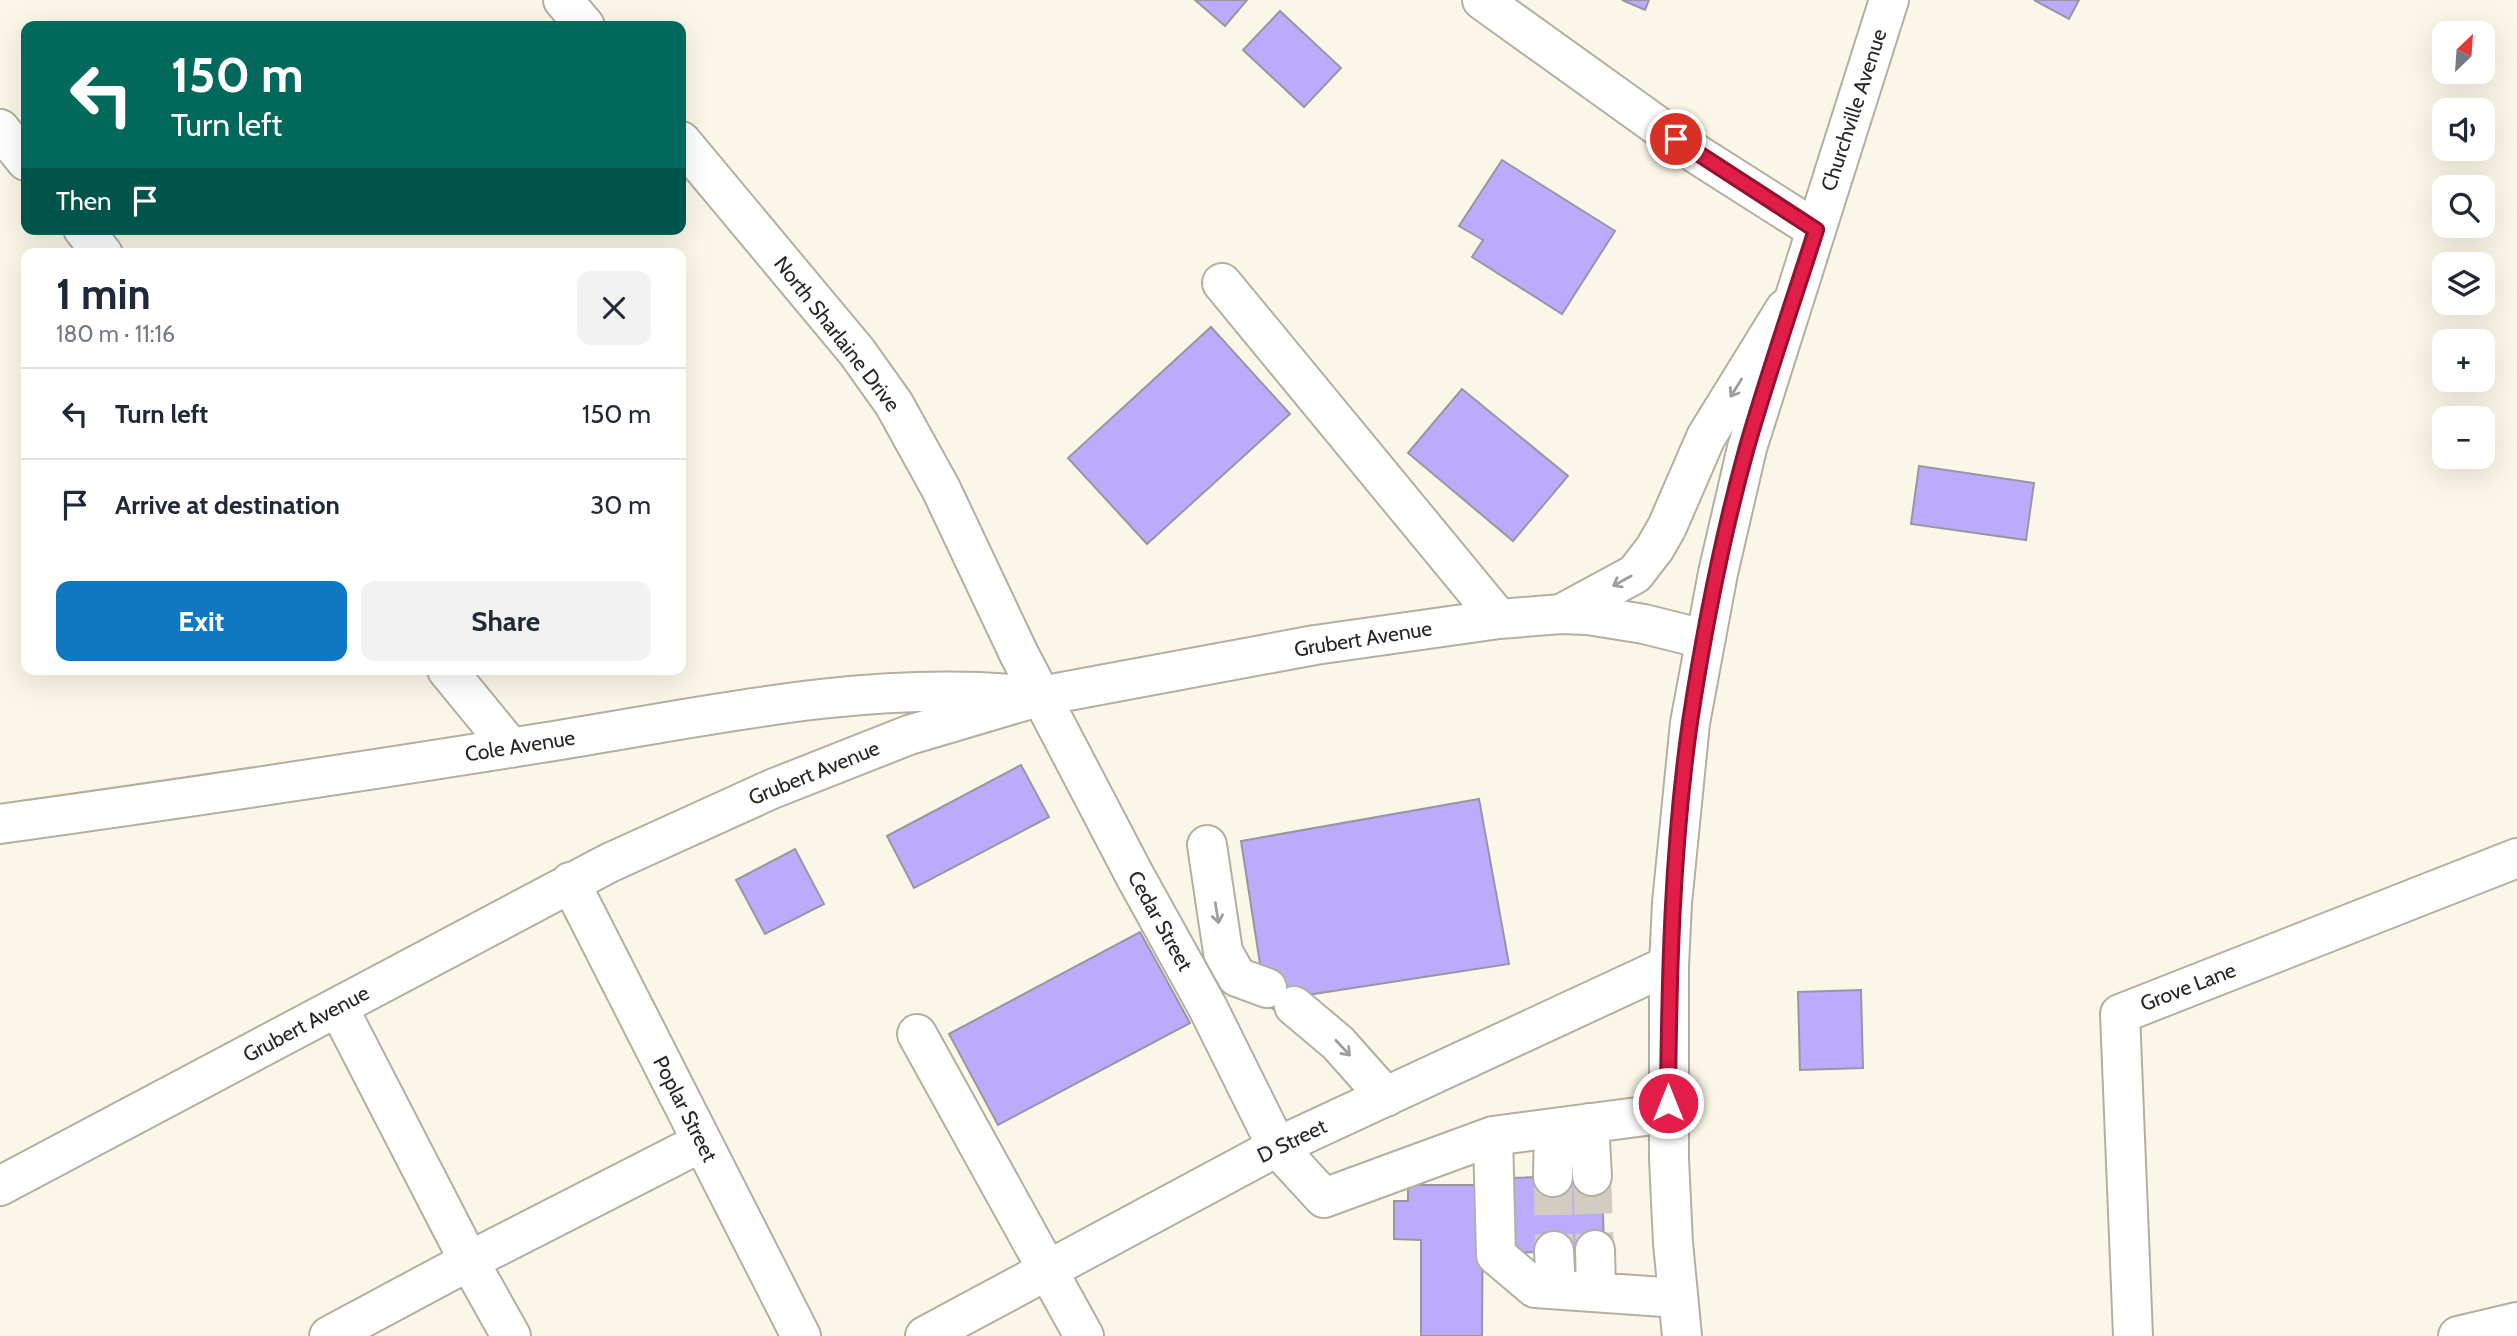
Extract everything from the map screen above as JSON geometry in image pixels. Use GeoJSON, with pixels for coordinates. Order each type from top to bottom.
{"type":"FeatureCollection","features":[{"type":"Feature","properties":{"kind":"street"},"geometry":{"type":"LineString","coordinates":[[563,0],[581,21]]}},
{"type":"Feature","properties":{"kind":"street"},"geometry":{"type":"LineString","coordinates":[[1482,0],[1698,155],[1816,230]]}},
{"type":"Feature","properties":{"kind":"street","name":"Churchville Avenue"},"geometry":{"type":"LineString","coordinates":[[1682,1336],[1672,1243],[1668,1113],[1669,965],[1672,903],[1690,723],[1704,639],[1747,448],[1889,0]]}},
{"type":"Feature","properties":{"kind":"street"},"geometry":{"type":"LineString","coordinates":[[0,129],[21,155]]}},
{"type":"Feature","properties":{"kind":"street","name":"North Sharlaine Drive"},"geometry":{"type":"LineString","coordinates":[[686,147],[857,352],[894,404],[941,489],[1041,696]]}},
{"type":"Feature","properties":{"kind":"street"},"geometry":{"type":"LineString","coordinates":[[1222,283],[1499,619]]}},
{"type":"Feature","properties":{"kind":"street"},"geometry":{"type":"LineString","coordinates":[[1561,614],[1635,574],[1655,548],[1667,527],[1706,437],[1798,288]]}},
{"type":"Feature","properties":{"kind":"street","name":"Grubert Avenue"},"geometry":{"type":"LineString","coordinates":[[0,1186],[570,882],[655,841],[828,766],[909,735],[1041,696],[1315,645],[1499,619],[1561,614],[1588,615],[1644,624],[1704,639]]}},
{"type":"Feature","properties":{"kind":"street"},"geometry":{"type":"LineString","coordinates":[[451,675],[511,748]]}},
{"type":"Feature","properties":{"kind":"street","name":"Cole Avenue"},"geometry":{"type":"LineString","coordinates":[[0,824],[875,692],[948,690],[1041,696]]}},
{"type":"Feature","properties":{"kind":"street","name":"Cedar Street"},"geometry":{"type":"LineString","coordinates":[[1041,696],[1208,1008],[1277,1147],[1324,1198],[1493,1136]]}},
{"type":"Feature","properties":{"kind":"street"},"geometry":{"type":"LineString","coordinates":[[0,852],[67,815]]}},
{"type":"Feature","properties":{"kind":"street"},"geometry":{"type":"LineString","coordinates":[[1207,845],[1223,952],[1237,977],[1280,997],[1338,1042],[1386,1097]]}},
{"type":"Feature","properties":{"kind":"street","name":"Grove Lane"},"geometry":{"type":"LineString","coordinates":[[2133,1336],[2120,1014],[2517,858]]}},
{"type":"Feature","properties":{"kind":"street","name":"Poplar Street"},"geometry":{"type":"LineString","coordinates":[[570,882],[802,1336]]}},
{"type":"Feature","properties":{"kind":"street","name":"D Street"},"geometry":{"type":"LineString","coordinates":[[925,1336],[1277,1147],[1669,965]]}},
{"type":"Feature","properties":{"kind":"street"},"geometry":{"type":"LineString","coordinates":[[338,1007],[468,1261],[511,1336]]}},
{"type":"Feature","properties":{"kind":"street"},"geometry":{"type":"LineString","coordinates":[[917,1034],[1084,1336]]}},
{"type":"Feature","properties":{"kind":"street"},"geometry":{"type":"LineString","coordinates":[[1668,1113],[1493,1136],[1496,1255],[1535,1288],[1678,1298]]}},
{"type":"Feature","properties":{"kind":"street"},"geometry":{"type":"LineString","coordinates":[[1572,1126],[1592,1176]]}},
{"type":"Feature","properties":{"kind":"street"},"geometry":{"type":"LineString","coordinates":[[1553,1177],[1572,1126]]}},
{"type":"Feature","properties":{"kind":"street"},"geometry":{"type":"LineString","coordinates":[[329,1336],[468,1261],[702,1142]]}},
{"type":"Feature","properties":{"kind":"street"},"geometry":{"type":"LineString","coordinates":[[1595,1250],[1596,1291]]}},
{"type":"Feature","properties":{"kind":"street"},"geometry":{"type":"LineString","coordinates":[[1554,1251],[1556,1289]]}},
{"type":"Feature","properties":{"kind":"street"},"geometry":{"type":"LineString","coordinates":[[2458,1336],[2517,1322]]}},
{"type":"Feature","properties":{"kind":"building"},"geometry":{"type":"Polygon","coordinates":[[[1195,0],[1247,0],[1225,26],[1195,0]]]}},
{"type":"Feature","properties":{"kind":"building"},"geometry":{"type":"Polygon","coordinates":[[[1622,0],[1649,0],[1645,10],[1622,0]]]}},
{"type":"Feature","properties":{"kind":"building"},"geometry":{"type":"Polygon","coordinates":[[[2034,0],[2079,0],[2069,19],[2034,0]]]}},
{"type":"Feature","properties":{"kind":"building"},"geometry":{"type":"Polygon","coordinates":[[[1280,11],[1341,68],[1304,107],[1243,50],[1280,11]]]}},
{"type":"Feature","properties":{"kind":"building"},"geometry":{"type":"Polygon","coordinates":[[[1502,160],[1615,231],[1562,314],[1472,257],[1483,240],[1459,226],[1502,160]]]}},
{"type":"Feature","properties":{"kind":"building"},"geometry":{"type":"Polygon","coordinates":[[[1211,327],[1290,414],[1147,544],[1068,458],[1211,327]]]}},
{"type":"Feature","properties":{"kind":"building"},"geometry":{"type":"Polygon","coordinates":[[[1462,389],[1568,476],[1513,541],[1408,453],[1462,389]]]}},
{"type":"Feature","properties":{"kind":"building"},"geometry":{"type":"Polygon","coordinates":[[[1919,466],[2034,483],[2026,540],[1911,524],[1919,466]]]}},
{"type":"Feature","properties":{"kind":"building"},"geometry":{"type":"Polygon","coordinates":[[[1021,765],[1049,817],[914,888],[887,836],[1021,765]]]}},
{"type":"Feature","properties":{"kind":"building"},"geometry":{"type":"Polygon","coordinates":[[[1479,799],[1509,964],[1301,996],[1285,1017],[1260,1000],[1276,974],[1260,964],[1241,841],[1479,799]]]}},
{"type":"Feature","properties":{"kind":"building"},"geometry":{"type":"Polygon","coordinates":[[[795,849],[824,904],[765,934],[736,880],[795,849]]]}},
{"type":"Feature","properties":{"kind":"building"},"geometry":{"type":"Polygon","coordinates":[[[1140,932],[1190,1023],[998,1125],[949,1034],[1140,932]]]}},
{"type":"Feature","properties":{"kind":"building"},"geometry":{"type":"Polygon","coordinates":[[[1861,990],[1863,1068],[1800,1070],[1798,992],[1861,990]]]}},
{"type":"Feature","properties":{"kind":"building"},"geometry":{"type":"Polygon","coordinates":[[[1602,1175],[1604,1250],[1510,1253],[1507,1178],[1602,1175]]]}},
{"type":"Feature","properties":{"kind":"building"},"geometry":{"type":"Polygon","coordinates":[[[1408,1185],[1483,1185],[1482,1336],[1421,1336],[1421,1240],[1394,1239],[1394,1201],[1408,1201],[1408,1185]]]}},
{"type":"Feature","properties":{"kind":"tunnel"},"geometry":{"type":"LineString","coordinates":[[1592,1176],[1595,1250]]}},
{"type":"Feature","properties":{"kind":"tunnel"},"geometry":{"type":"LineString","coordinates":[[1553,1177],[1554,1251]]}},
{"type":"Feature","properties":{"kind":"route"},"geometry":{"type":"LineString","coordinates":[[1668,1103],[1672,903],[1690,723],[1704,639],[1747,448],[1816,230],[1676,139]]}}]}
